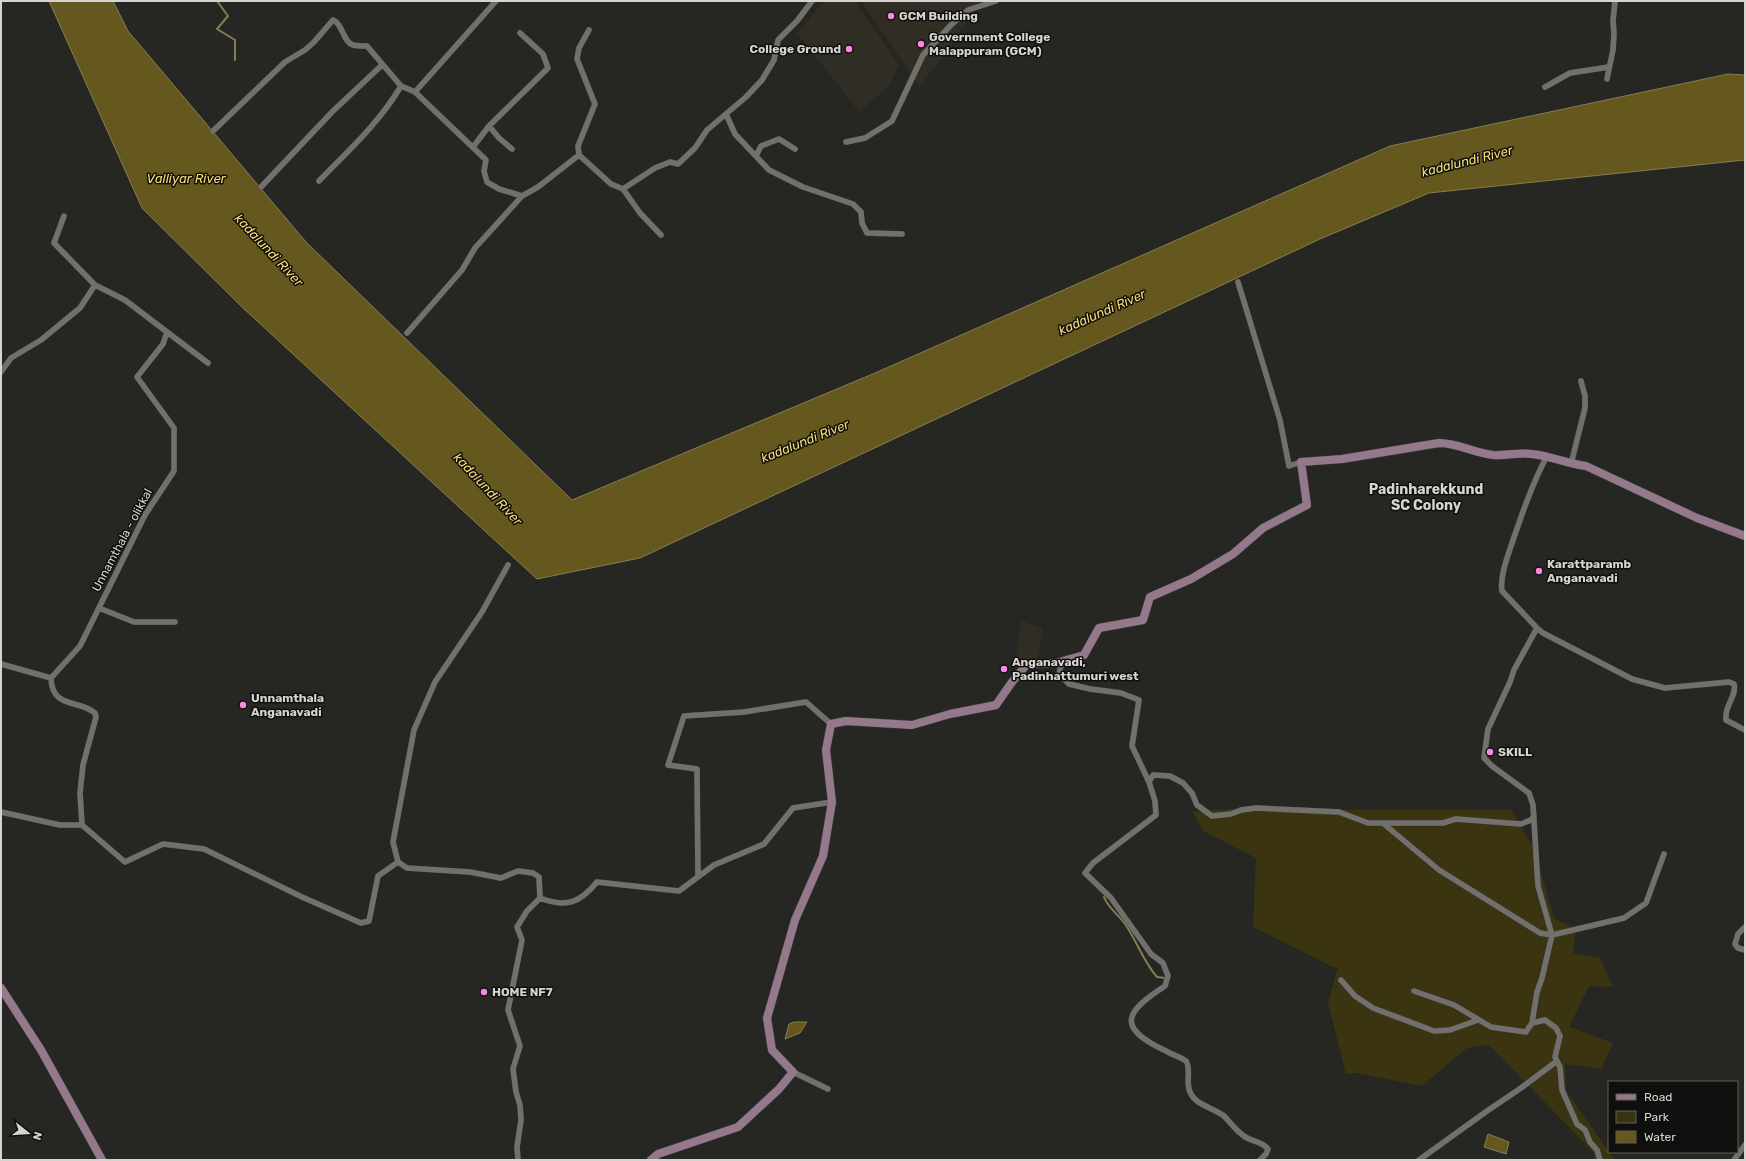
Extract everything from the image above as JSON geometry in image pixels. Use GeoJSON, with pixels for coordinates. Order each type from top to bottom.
{"type":"FeatureCollection","features":[{"type":"Feature","properties":{"kind":"main road"},"geometry":{"type":"LineString","coordinates":[[651,1160],[658,1154],[738,1127],[779,1089],[793,1072],[772,1050],[767,1018],[795,920],[823,856],[832,802],[826,750],[831,724],[846,720],[912,725],[950,714],[996,705],[1027,664],[1056,663],[1084,655],[1099,628],[1143,620],[1150,597],[1191,579],[1233,554],[1263,528],[1307,505],[1301,462],[1342,459],[1439,443],[1452,443],[1469,450],[1493,455],[1531,454],[1547,456],[1571,464],[1586,466],[1697,518],[1745,536]]}},
{"type":"Feature","properties":{"kind":"main road"},"geometry":{"type":"LineString","coordinates":[[1,988],[41,1050],[102,1160]]}},
{"type":"Feature","properties":{"kind":"street"},"geometry":{"type":"LineString","coordinates":[[415,92],[496,1]]}},
{"type":"Feature","properties":{"kind":"street"},"geometry":{"type":"LineString","coordinates":[[623,189],[655,168],[670,162],[678,164],[695,148],[707,130],[746,97],[762,80],[774,60],[778,40],[797,21],[812,1]]}},
{"type":"Feature","properties":{"kind":"street"},"geometry":{"type":"LineString","coordinates":[[846,142],[865,138],[892,121],[923,55],[951,25],[968,10],[996,1]]}},
{"type":"Feature","properties":{"kind":"street"},"geometry":{"type":"LineString","coordinates":[[1607,79],[1614,34],[1613,21],[1615,1]]}},
{"type":"Feature","properties":{"kind":"street"},"geometry":{"type":"LineString","coordinates":[[213,130],[285,62],[305,50],[314,42],[333,20],[337,21],[349,42],[353,45],[367,46],[401,86],[415,92],[486,160],[484,171],[487,182],[499,190],[522,196]]}},
{"type":"Feature","properties":{"kind":"street"},"geometry":{"type":"LineString","coordinates":[[589,30],[579,48],[577,59],[595,104],[578,146],[579,155],[611,184],[623,189],[640,213],[661,236]]}},
{"type":"Feature","properties":{"kind":"street"},"geometry":{"type":"LineString","coordinates":[[473,147],[489,126],[548,68],[543,54],[520,33]]}},
{"type":"Feature","properties":{"kind":"street"},"geometry":{"type":"LineString","coordinates":[[261,187],[333,111],[382,65]]}},
{"type":"Feature","properties":{"kind":"street"},"geometry":{"type":"LineString","coordinates":[[1545,87],[1570,73],[1610,67]]}},
{"type":"Feature","properties":{"kind":"street"},"geometry":{"type":"LineString","coordinates":[[319,181],[368,131],[393,99],[401,86]]}},
{"type":"Feature","properties":{"kind":"street"},"geometry":{"type":"LineString","coordinates":[[726,114],[734,134],[769,170],[787,180],[853,204],[861,212],[862,223],[867,233],[902,234]]}},
{"type":"Feature","properties":{"kind":"street"},"geometry":{"type":"LineString","coordinates":[[489,126],[499,138],[512,149]]}},
{"type":"Feature","properties":{"kind":"street"},"geometry":{"type":"LineString","coordinates":[[756,156],[761,146],[779,139],[795,149]]}},
{"type":"Feature","properties":{"kind":"street"},"geometry":{"type":"LineString","coordinates":[[407,333],[462,270],[475,248],[522,196],[538,187],[579,155]]}},
{"type":"Feature","properties":{"kind":"street"},"geometry":{"type":"LineString","coordinates":[[64,216],[54,243],[94,285],[125,300],[208,363]]}},
{"type":"Feature","properties":{"kind":"street"},"geometry":{"type":"LineString","coordinates":[[1238,282],[1280,420],[1289,466],[1301,462]]}},
{"type":"Feature","properties":{"kind":"street"},"geometry":{"type":"LineString","coordinates":[[1,372],[11,358],[41,340],[80,308],[94,285]]}},
{"type":"Feature","properties":{"kind":"street","name":"Unnamthala - olikkal"},"geometry":{"type":"LineString","coordinates":[[51,678],[80,646],[145,515],[174,471],[174,428],[137,377],[163,344],[167,332]]}},
{"type":"Feature","properties":{"kind":"street"},"geometry":{"type":"LineString","coordinates":[[1571,464],[1585,408],[1585,396],[1581,381]]}},
{"type":"Feature","properties":{"kind":"street"},"geometry":{"type":"LineString","coordinates":[[1547,456],[1532,487],[1520,518],[1507,560],[1501,586],[1502,591],[1543,634],[1632,679],[1665,688],[1729,682],[1734,684],[1733,695],[1725,712],[1726,720],[1745,730]]}},
{"type":"Feature","properties":{"kind":"street"},"geometry":{"type":"LineString","coordinates":[[508,565],[482,612],[435,682],[414,730],[393,842],[398,862],[407,868],[470,872],[501,878],[518,871],[533,873],[539,877],[540,898],[526,911],[517,927],[522,940],[508,1010],[520,1046],[513,1069],[516,1092],[520,1105],[521,1120],[517,1147],[518,1160]]}},
{"type":"Feature","properties":{"kind":"street"},"geometry":{"type":"LineString","coordinates":[[99,608],[134,622],[174,622]]}},
{"type":"Feature","properties":{"kind":"street"},"geometry":{"type":"LineString","coordinates":[[1414,991],[1454,1005],[1491,1027],[1526,1032],[1532,1023],[1537,992],[1542,978],[1552,935],[1538,886],[1533,806],[1529,793],[1492,766],[1484,758],[1488,729],[1514,670],[1537,628]]}},
{"type":"Feature","properties":{"kind":"street"},"geometry":{"type":"LineString","coordinates":[[1062,661],[1059,674],[1069,684],[1090,689],[1121,693],[1139,700],[1132,746],[1149,782],[1155,801],[1156,815],[1093,863],[1085,873],[1111,898],[1152,954],[1163,963],[1167,970],[1168,976],[1165,986],[1147,998],[1131,1016],[1130,1022],[1132,1028],[1146,1040],[1189,1064],[1188,1083],[1190,1092],[1197,1101],[1225,1117],[1237,1132],[1265,1145],[1268,1149],[1266,1154],[1260,1160]]}},
{"type":"Feature","properties":{"kind":"street"},"geometry":{"type":"LineString","coordinates":[[1,664],[51,678],[51,689],[58,697],[75,705],[92,710],[95,713],[96,717],[82,764],[80,793],[82,825]]}},
{"type":"Feature","properties":{"kind":"street"},"geometry":{"type":"LineString","coordinates":[[698,878],[697,770],[668,765],[684,716],[744,712],[806,702],[831,724]]}},
{"type":"Feature","properties":{"kind":"street"},"geometry":{"type":"LineString","coordinates":[[1149,782],[1153,775],[1170,776],[1183,783],[1192,793],[1197,805],[1212,816],[1231,814],[1242,810],[1256,808],[1339,812],[1368,823],[1443,823],[1456,819],[1521,824],[1530,820],[1534,816]]}},
{"type":"Feature","properties":{"kind":"street"},"geometry":{"type":"LineString","coordinates":[[540,898],[554,903],[572,903],[588,894],[597,882],[679,891],[714,865],[764,844],[793,808],[832,802]]}},
{"type":"Feature","properties":{"kind":"street"},"geometry":{"type":"LineString","coordinates":[[1,812],[60,825],[82,825],[125,862],[163,844],[204,849],[302,897],[361,923],[369,921],[378,876],[398,862]]}},
{"type":"Feature","properties":{"kind":"street"},"geometry":{"type":"LineString","coordinates":[[1386,824],[1383,825],[1439,870],[1540,933],[1552,935],[1624,918],[1646,903],[1664,854]]}},
{"type":"Feature","properties":{"kind":"street"},"geometry":{"type":"LineString","coordinates":[[1745,927],[1738,934],[1735,944],[1738,948],[1745,950]]}},
{"type":"Feature","properties":{"kind":"street"},"geometry":{"type":"LineString","coordinates":[[1341,980],[1355,996],[1373,1008],[1434,1031],[1450,1030],[1478,1020]]}},
{"type":"Feature","properties":{"kind":"street"},"geometry":{"type":"LineString","coordinates":[[1532,1023],[1545,1020],[1556,1028],[1560,1036],[1555,1057],[1560,1067],[1562,1090],[1577,1124],[1585,1130],[1590,1142],[1597,1150],[1600,1160]]}},
{"type":"Feature","properties":{"kind":"street"},"geometry":{"type":"LineString","coordinates":[[1418,1160],[1557,1061]]}},
{"type":"Feature","properties":{"kind":"street"},"geometry":{"type":"LineString","coordinates":[[793,1072],[828,1089]]}},
{"type":"Feature","properties":{"kind":"street"},"geometry":{"type":"LineString","coordinates":[[1734,1160],[1745,1145]]}},
{"type":"Feature","properties":{"kind":"shaded area","name":"College Ground"},"geometry":{"type":"Polygon","coordinates":[[[824,1],[855,1],[899,65],[889,86],[859,112],[797,33],[824,1]]]}},
{"type":"Feature","properties":{"kind":"shaded area","name":"Government College Malappuram (GCM)"},"geometry":{"type":"Polygon","coordinates":[[[861,1],[982,1],[920,87],[861,1]]]}},
{"type":"Feature","properties":{"kind":"shaded area"},"geometry":{"type":"Polygon","coordinates":[[[1021,620],[1043,629],[1038,661],[1015,664],[1021,620]]]}},
{"type":"Feature","properties":{"kind":"green space"},"geometry":{"type":"Polygon","coordinates":[[[1229,809],[1511,810],[1534,848],[1554,918],[1576,929],[1573,953],[1600,958],[1613,987],[1589,986],[1569,1027],[1613,1043],[1601,1069],[1565,1064],[1566,1091],[1608,1150],[1608,1153],[1610,1153],[1615,1160],[1594,1160],[1594,1153],[1489,1045],[1467,1048],[1422,1086],[1357,1073],[1346,1074],[1328,1003],[1338,967],[1333,967],[1253,927],[1256,858],[1203,831],[1193,812],[1229,809]]]}},
{"type":"Feature","properties":{"kind":"water","name":"Valliyar River"},"geometry":{"type":"Polygon","coordinates":[[[49,1],[113,1],[128,31],[306,242],[572,500],[875,373],[1390,146],[1728,74],[1745,75],[1745,160],[1429,193],[1320,239],[640,558],[537,579],[243,308],[142,208],[49,1]]]}},
{"type":"Feature","properties":{"kind":"water"},"geometry":{"type":"Polygon","coordinates":[[[794,1022],[807,1022],[800,1033],[785,1039],[789,1024],[794,1022]]]}},
{"type":"Feature","properties":{"kind":"water"},"geometry":{"type":"Polygon","coordinates":[[[1488,1134],[1509,1142],[1506,1154],[1484,1147],[1488,1134]]]}},
{"type":"Feature","properties":{"kind":"waterway"},"geometry":{"type":"LineString","coordinates":[[217,1],[228,16],[217,29],[235,40],[235,60]]}},
{"type":"Feature","properties":{"kind":"waterway"},"geometry":{"type":"LineString","coordinates":[[1104,897],[1122,920],[1152,971],[1157,977],[1165,978]]}},
{"type":"Feature","properties":{"kind":"place","name":"GCM Building"},"geometry":{"type":"Point","coordinates":[891,16]}},
{"type":"Feature","properties":{"kind":"place","name":"Government College Malappuram (GCM)"},"geometry":{"type":"Point","coordinates":[921,44]}},
{"type":"Feature","properties":{"kind":"place","name":"College Ground"},"geometry":{"type":"Point","coordinates":[849,49]}},
{"type":"Feature","properties":{"kind":"place","name":"Karattparamb Anganavadi"},"geometry":{"type":"Point","coordinates":[1539,571]}},
{"type":"Feature","properties":{"kind":"place","name":"Anganavadi, Padinhattumuri west"},"geometry":{"type":"Point","coordinates":[1004,669]}},
{"type":"Feature","properties":{"kind":"place","name":"Unnamthala Anganavadi"},"geometry":{"type":"Point","coordinates":[243,705]}},
{"type":"Feature","properties":{"kind":"place","name":"SKILL"},"geometry":{"type":"Point","coordinates":[1490,752]}},
{"type":"Feature","properties":{"kind":"place","name":"HOME NF7"},"geometry":{"type":"Point","coordinates":[484,992]}},
{"type":"Feature","properties":{"kind":"district","name":"Padinharekkund SC Colony"},"geometry":{"type":"Point","coordinates":[1426,498]}},
{"type":"Feature","properties":{"kind":"water label","name":"kadalundi River"},"geometry":{"type":"Point","coordinates":[1467,161]}},
{"type":"Feature","properties":{"kind":"water label","name":"kadalundi River"},"geometry":{"type":"Point","coordinates":[269,250]}},
{"type":"Feature","properties":{"kind":"water label","name":"kadalundi River"},"geometry":{"type":"Point","coordinates":[1102,312]}},
{"type":"Feature","properties":{"kind":"water label","name":"kadalundi River"},"geometry":{"type":"Point","coordinates":[805,441]}},
{"type":"Feature","properties":{"kind":"water label","name":"kadalundi River"},"geometry":{"type":"Point","coordinates":[488,489]}}]}
